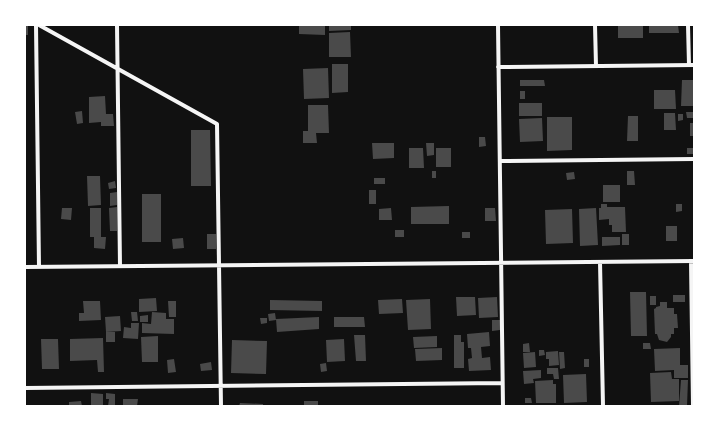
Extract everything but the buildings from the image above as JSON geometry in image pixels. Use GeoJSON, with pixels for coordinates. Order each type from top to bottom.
{"type":"FeatureCollection","features":[{"type":"Feature","properties":{"kind":"street"},"geometry":{"type":"LineString","coordinates":[[36,25],[39,267]]}},
{"type":"Feature","properties":{"kind":"street"},"geometry":{"type":"LineString","coordinates":[[40,25],[217,124],[221,406]]}},
{"type":"Feature","properties":{"kind":"street"},"geometry":{"type":"LineString","coordinates":[[117,25],[120,266]]}},
{"type":"Feature","properties":{"kind":"street"},"geometry":{"type":"LineString","coordinates":[[498,25],[503,406]]}},
{"type":"Feature","properties":{"kind":"street"},"geometry":{"type":"LineString","coordinates":[[595,25],[596,66]]}},
{"type":"Feature","properties":{"kind":"street"},"geometry":{"type":"LineString","coordinates":[[688,25],[689,65]]}},
{"type":"Feature","properties":{"kind":"street"},"geometry":{"type":"LineString","coordinates":[[498,67],[694,65]]}},
{"type":"Feature","properties":{"kind":"street"},"geometry":{"type":"LineString","coordinates":[[500,161],[694,159]]}},
{"type":"Feature","properties":{"kind":"street"},"geometry":{"type":"LineString","coordinates":[[25,267],[692,261],[692,406]]}},
{"type":"Feature","properties":{"kind":"street"},"geometry":{"type":"LineString","coordinates":[[600,262],[604,406]]}},
{"type":"Feature","properties":{"kind":"street"},"geometry":{"type":"LineString","coordinates":[[25,388],[502,383]]}}]}
